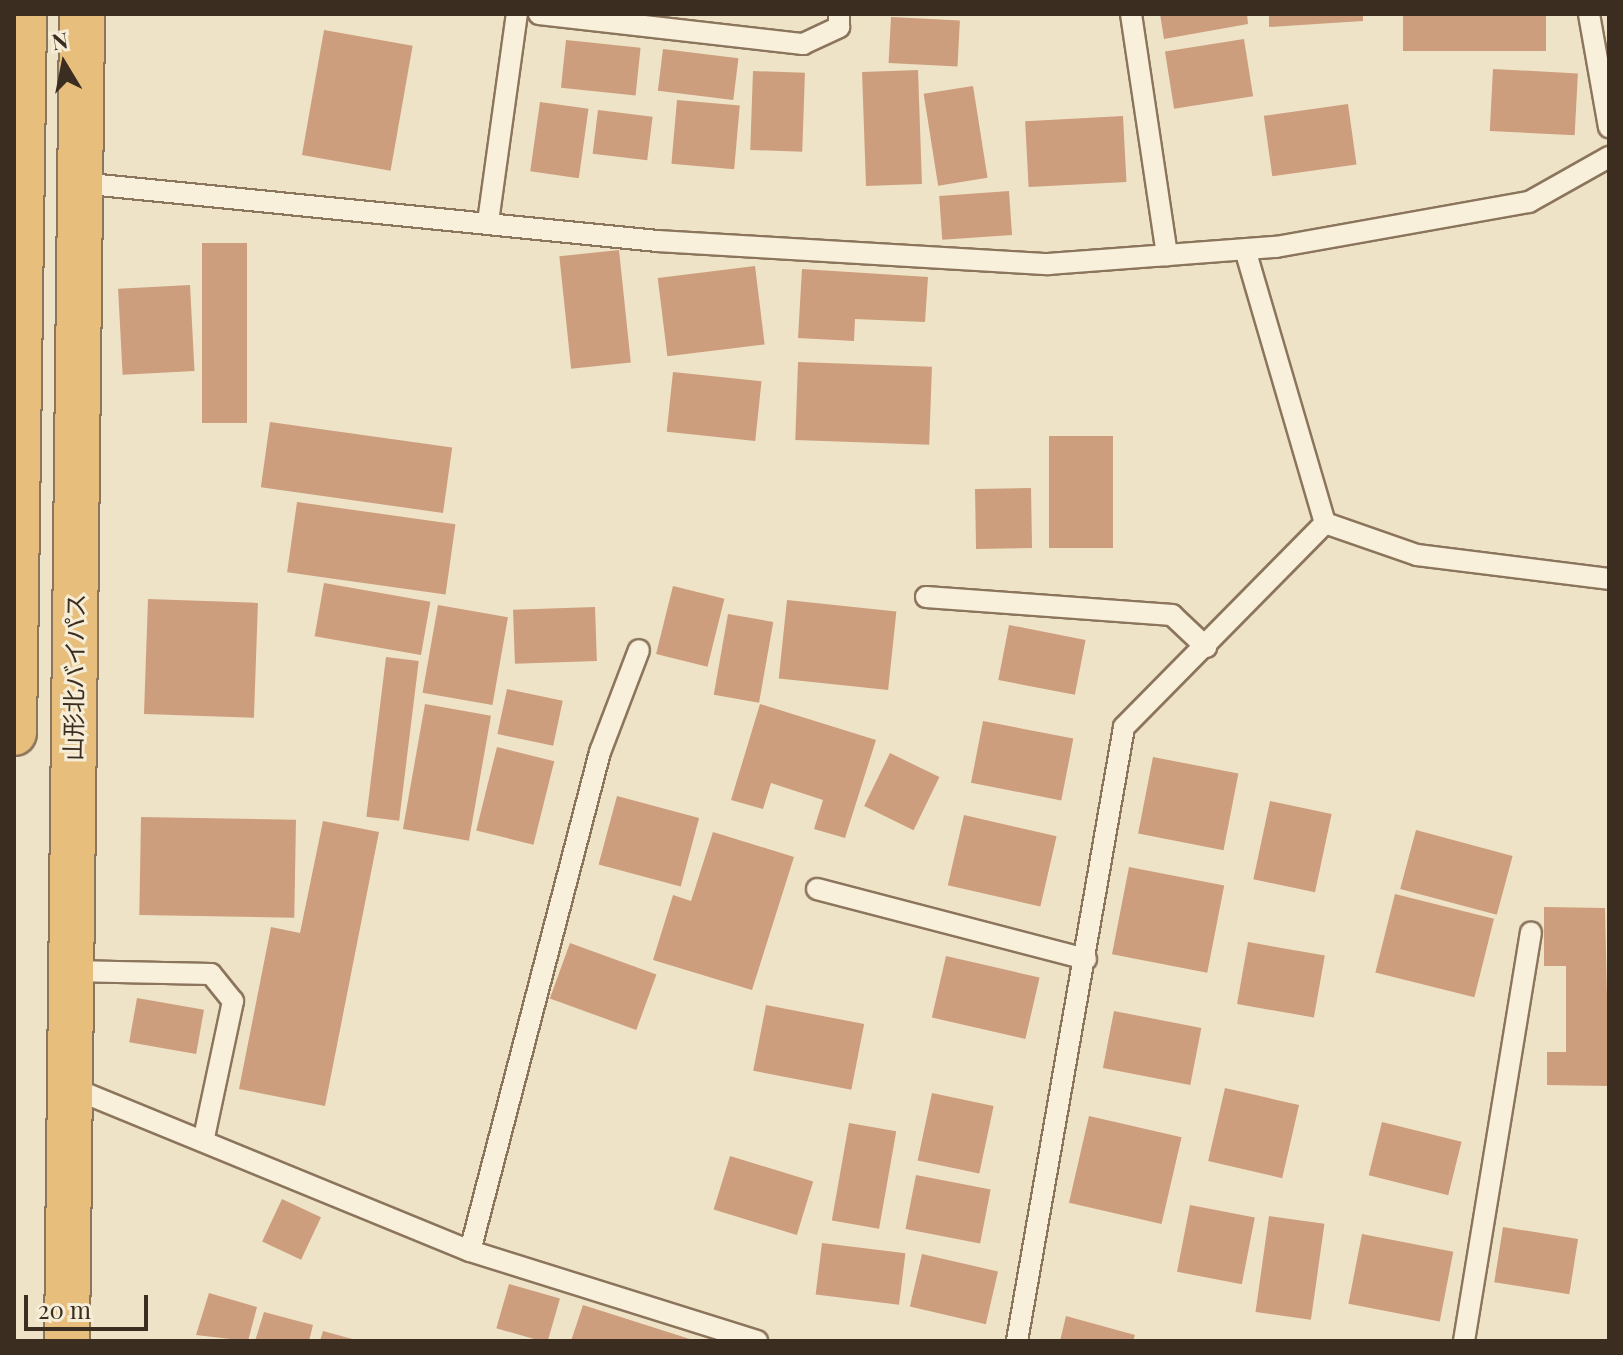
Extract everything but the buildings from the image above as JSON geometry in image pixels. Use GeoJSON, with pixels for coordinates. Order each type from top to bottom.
{"type":"FeatureCollection","features":[{"type":"Feature","properties":{"kind":"highway"},"geometry":{"type":"LineString","coordinates":[[14,733],[24,14]]}},
{"type":"Feature","properties":{"kind":"highway","name":"山形北バイパス"},"geometry":{"type":"LineString","coordinates":[[67,1341],[82,14]]}},
{"type":"Feature","properties":{"kind":"lane"},"geometry":{"type":"LineString","coordinates":[[488,222],[517,14]]}},
{"type":"Feature","properties":{"kind":"lane"},"geometry":{"type":"LineString","coordinates":[[539,14],[803,44],[839,27],[839,14]]}},
{"type":"Feature","properties":{"kind":"lane"},"geometry":{"type":"LineString","coordinates":[[1131,14],[1167,255]]}},
{"type":"Feature","properties":{"kind":"lane"},"geometry":{"type":"LineString","coordinates":[[1589,14],[1609,127]]}},
{"type":"Feature","properties":{"kind":"lane"},"geometry":{"type":"LineString","coordinates":[[80,183],[657,241],[1048,264],[1245,250],[1529,202],[1609,157]]}},
{"type":"Feature","properties":{"kind":"lane"},"geometry":{"type":"LineString","coordinates":[[1245,250],[1325,523]]}},
{"type":"Feature","properties":{"kind":"lane"},"geometry":{"type":"LineString","coordinates":[[1325,523],[1417,555],[1609,579]]}},
{"type":"Feature","properties":{"kind":"lane"},"geometry":{"type":"LineString","coordinates":[[1017,1341],[1124,727],[1325,523]]}},
{"type":"Feature","properties":{"kind":"lane"},"geometry":{"type":"LineString","coordinates":[[926,597],[1172,615],[1206,647]]}},
{"type":"Feature","properties":{"kind":"lane"},"geometry":{"type":"LineString","coordinates":[[470,1251],[600,752],[639,650]]}},
{"type":"Feature","properties":{"kind":"lane"},"geometry":{"type":"LineString","coordinates":[[817,889],[1086,959]]}},
{"type":"Feature","properties":{"kind":"lane"},"geometry":{"type":"LineString","coordinates":[[1464,1341],[1531,932]]}},
{"type":"Feature","properties":{"kind":"lane"},"geometry":{"type":"LineString","coordinates":[[71,971],[211,974],[219,983],[233,1001],[204,1138]]}},
{"type":"Feature","properties":{"kind":"lane"},"geometry":{"type":"LineString","coordinates":[[70,1087],[204,1138],[470,1251],[757,1341]]}}]}
